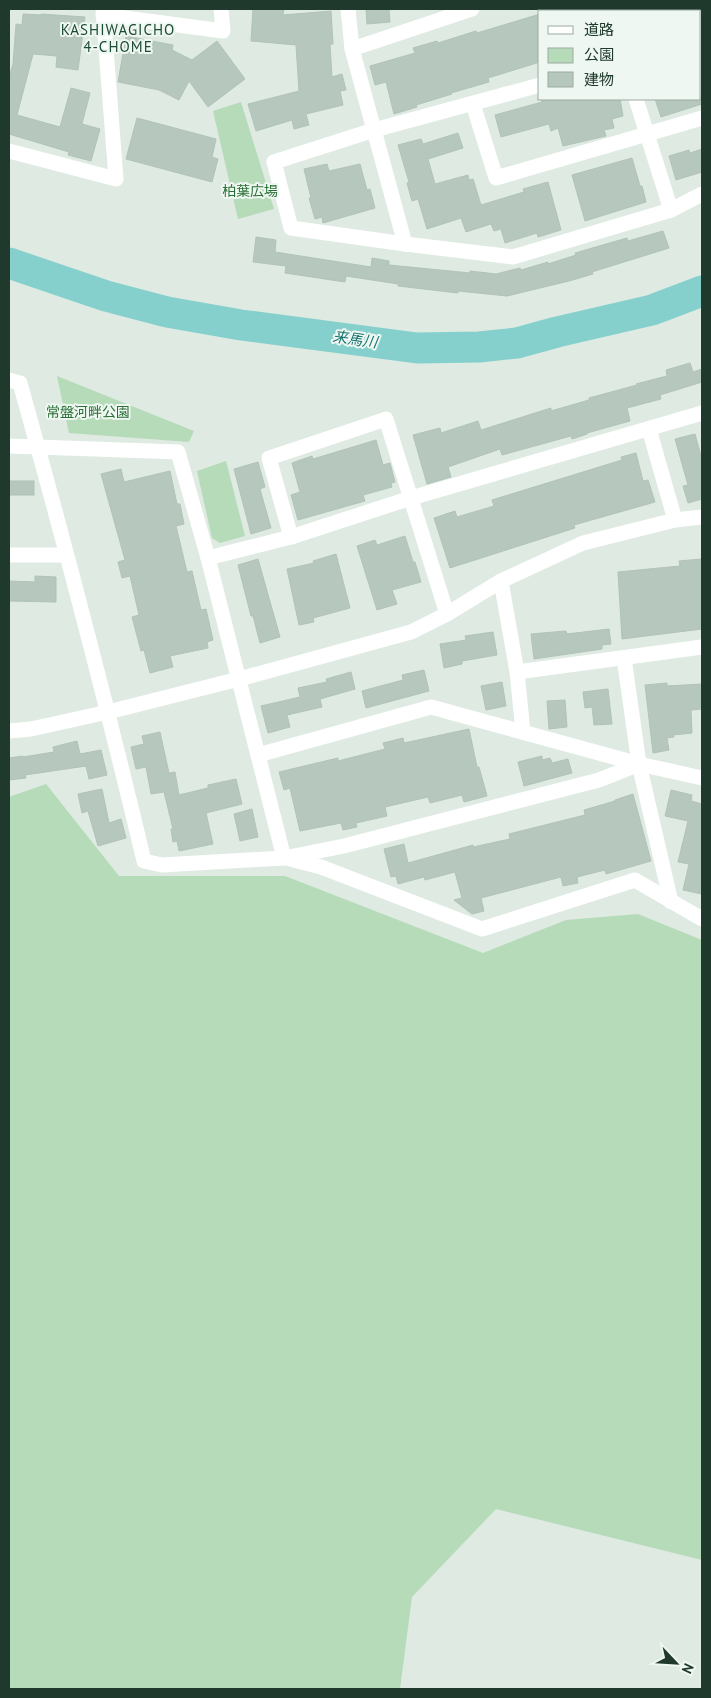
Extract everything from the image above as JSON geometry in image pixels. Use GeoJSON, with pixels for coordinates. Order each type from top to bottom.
{"type":"FeatureCollection","features":[{"type":"Feature","properties":{"kind":"street"},"geometry":{"type":"LineString","coordinates":[[9,151],[116,179],[103,12],[223,31],[221,9]]}},
{"type":"Feature","properties":{"kind":"street"},"geometry":{"type":"LineString","coordinates":[[348,9],[352,49],[405,244]]}},
{"type":"Feature","properties":{"kind":"street"},"geometry":{"type":"LineString","coordinates":[[352,49],[472,9]]}},
{"type":"Feature","properties":{"kind":"street"},"geometry":{"type":"LineString","coordinates":[[538,85],[374,130],[274,162],[291,228],[513,257],[671,210],[702,194]]}},
{"type":"Feature","properties":{"kind":"street"},"geometry":{"type":"LineString","coordinates":[[636,100],[671,210]]}},
{"type":"Feature","properties":{"kind":"street"},"geometry":{"type":"LineString","coordinates":[[473,104],[496,178],[702,118]]}},
{"type":"Feature","properties":{"kind":"street"},"geometry":{"type":"LineString","coordinates":[[9,380],[20,383],[38,446],[108,712],[144,861],[162,865],[284,858],[344,846],[599,780],[639,764]]}},
{"type":"Feature","properties":{"kind":"street"},"geometry":{"type":"LineString","coordinates":[[208,558],[291,537],[410,498],[702,413]]}},
{"type":"Feature","properties":{"kind":"street"},"geometry":{"type":"LineString","coordinates":[[291,537],[269,458],[386,419],[447,614]]}},
{"type":"Feature","properties":{"kind":"street"},"geometry":{"type":"LineString","coordinates":[[649,428],[675,520]]}},
{"type":"Feature","properties":{"kind":"street"},"geometry":{"type":"LineString","coordinates":[[9,446],[178,452],[208,558],[284,858]]}},
{"type":"Feature","properties":{"kind":"street"},"geometry":{"type":"LineString","coordinates":[[9,731],[108,712],[239,679],[411,632],[447,614],[501,581],[583,543],[675,520],[702,518]]}},
{"type":"Feature","properties":{"kind":"street"},"geometry":{"type":"LineString","coordinates":[[9,555],[66,555]]}},
{"type":"Feature","properties":{"kind":"street"},"geometry":{"type":"LineString","coordinates":[[501,581],[516,672],[523,732]]}},
{"type":"Feature","properties":{"kind":"street"},"geometry":{"type":"LineString","coordinates":[[516,672],[702,647]]}},
{"type":"Feature","properties":{"kind":"street"},"geometry":{"type":"LineString","coordinates":[[624,658],[639,764],[670,902]]}},
{"type":"Feature","properties":{"kind":"street"},"geometry":{"type":"LineString","coordinates":[[258,754],[431,707],[639,764],[702,778]]}},
{"type":"Feature","properties":{"kind":"street"},"geometry":{"type":"LineString","coordinates":[[284,858],[321,867],[482,929],[635,880],[702,919]]}},
{"type":"Feature","properties":{"kind":"green space","name":"柏葉広場"},"geometry":{"type":"Polygon","coordinates":[[[241,102],[274,209],[238,219],[213,111],[241,102]]]}},
{"type":"Feature","properties":{"kind":"green space","name":"常盤河畔公園"},"geometry":{"type":"Polygon","coordinates":[[[57,376],[194,431],[189,442],[69,433],[57,376]]]}},
{"type":"Feature","properties":{"kind":"green space"},"geometry":{"type":"Polygon","coordinates":[[[226,461],[245,536],[220,543],[212,538],[197,471],[226,461]]]}},
{"type":"Feature","properties":{"kind":"green space"},"geometry":{"type":"Polygon","coordinates":[[[46,784],[119,876],[285,876],[483,953],[566,920],[638,914],[702,940],[702,1560],[496,1509],[412,1597],[400,1689],[9,1689],[9,797],[46,784]]]}},
{"type":"Feature","properties":{"kind":"building"},"geometry":{"type":"Polygon","coordinates":[[[253,9],[284,9],[283,15],[331,11],[332,77],[342,74],[346,90],[340,91],[343,105],[306,114],[309,125],[294,129],[292,120],[256,131],[248,104],[299,91],[296,45],[251,41],[253,9]]]}},
{"type":"Feature","properties":{"kind":"building"},"geometry":{"type":"Polygon","coordinates":[[[366,9],[389,9],[390,22],[367,24],[366,9]]]}},
{"type":"Feature","properties":{"kind":"building"},"geometry":{"type":"Polygon","coordinates":[[[23,14],[85,17],[78,70],[56,67],[57,56],[33,54],[17,115],[60,127],[71,88],[90,93],[82,124],[100,129],[91,161],[68,155],[69,152],[9,134],[9,78],[13,64],[16,24],[22,25],[23,14]]]}},
{"type":"Feature","properties":{"kind":"building"},"geometry":{"type":"Polygon","coordinates":[[[538,15],[538,63],[488,78],[489,82],[451,93],[394,114],[386,82],[375,85],[370,66],[415,53],[413,48],[437,41],[438,43],[476,31],[477,33],[538,15]]]}},
{"type":"Feature","properties":{"kind":"building"},"geometry":{"type":"Polygon","coordinates":[[[126,36],[173,45],[172,50],[192,60],[217,41],[245,79],[208,107],[189,81],[179,100],[159,90],[118,82],[126,36]]]}},
{"type":"Feature","properties":{"kind":"building"},"geometry":{"type":"Polygon","coordinates":[[[702,99],[702,104],[661,117],[655,100],[702,99]]]}},
{"type":"Feature","properties":{"kind":"building"},"geometry":{"type":"Polygon","coordinates":[[[541,100],[620,100],[623,116],[612,119],[614,128],[604,130],[606,136],[563,146],[558,128],[551,131],[549,124],[501,137],[495,115],[542,102],[541,100]]]}},
{"type":"Feature","properties":{"kind":"building"},"geometry":{"type":"Polygon","coordinates":[[[137,118],[216,139],[212,157],[218,159],[212,182],[126,159],[137,118]]]}},
{"type":"Feature","properties":{"kind":"building"},"geometry":{"type":"Polygon","coordinates":[[[458,133],[463,148],[428,159],[435,184],[468,175],[469,180],[473,179],[481,205],[524,192],[523,189],[548,182],[561,230],[538,237],[537,233],[505,243],[501,229],[494,231],[491,224],[466,232],[461,218],[427,229],[418,199],[412,201],[407,183],[409,182],[398,145],[421,139],[423,144],[458,133]]]}},
{"type":"Feature","properties":{"kind":"building"},"geometry":{"type":"Polygon","coordinates":[[[702,149],[702,172],[676,180],[669,156],[689,150],[690,153],[702,149]]]}},
{"type":"Feature","properties":{"kind":"building"},"geometry":{"type":"Polygon","coordinates":[[[632,158],[646,202],[585,221],[572,175],[632,158]]]}},
{"type":"Feature","properties":{"kind":"building"},"geometry":{"type":"Polygon","coordinates":[[[327,164],[329,171],[360,164],[367,190],[370,189],[375,208],[323,223],[322,217],[315,219],[304,169],[327,164]]]}},
{"type":"Feature","properties":{"kind":"building"},"geometry":{"type":"Polygon","coordinates":[[[663,231],[669,248],[592,272],[593,274],[507,296],[398,286],[398,284],[346,276],[345,282],[285,273],[286,266],[253,262],[256,237],[276,240],[275,252],[371,267],[372,258],[389,261],[389,265],[496,274],[520,268],[521,270],[548,262],[548,264],[576,255],[575,253],[627,238],[628,241],[663,231]]]}},
{"type":"Feature","properties":{"kind":"building"},"geometry":{"type":"Polygon","coordinates":[[[690,363],[693,372],[702,369],[702,382],[660,395],[661,399],[627,408],[630,421],[572,439],[571,436],[502,455],[500,449],[448,467],[451,477],[427,484],[413,435],[440,428],[441,433],[478,421],[481,430],[551,408],[551,411],[667,376],[666,370],[690,363]]]}},
{"type":"Feature","properties":{"kind":"building"},"geometry":{"type":"Polygon","coordinates":[[[695,434],[702,460],[702,499],[688,503],[683,486],[688,485],[675,439],[695,434]]]}},
{"type":"Feature","properties":{"kind":"building"},"geometry":{"type":"Polygon","coordinates":[[[376,440],[383,465],[390,463],[395,482],[391,483],[392,487],[363,495],[365,501],[298,520],[291,495],[300,492],[292,463],[312,456],[313,459],[376,440]]]}},
{"type":"Feature","properties":{"kind":"building"},"geometry":{"type":"Polygon","coordinates":[[[636,453],[643,481],[648,480],[655,502],[574,525],[575,528],[450,568],[434,518],[455,511],[457,517],[494,506],[492,500],[622,460],[621,457],[636,453]]]}},
{"type":"Feature","properties":{"kind":"building"},"geometry":{"type":"Polygon","coordinates":[[[258,462],[265,487],[260,489],[271,528],[251,534],[234,469],[258,462]]]}},
{"type":"Feature","properties":{"kind":"building"},"geometry":{"type":"Polygon","coordinates":[[[121,469],[124,482],[170,471],[177,504],[180,504],[184,524],[176,526],[187,572],[192,571],[201,610],[206,609],[213,640],[207,642],[208,648],[170,656],[173,667],[150,673],[144,650],[141,651],[132,617],[139,615],[130,576],[122,578],[118,562],[125,560],[101,474],[121,469]]]}},
{"type":"Feature","properties":{"kind":"building"},"geometry":{"type":"Polygon","coordinates":[[[9,481],[34,481],[34,495],[9,495],[9,481]]]}},
{"type":"Feature","properties":{"kind":"building"},"geometry":{"type":"Polygon","coordinates":[[[405,536],[421,582],[392,590],[397,604],[377,610],[357,546],[375,540],[377,545],[405,536]]]}},
{"type":"Feature","properties":{"kind":"building"},"geometry":{"type":"Polygon","coordinates":[[[336,554],[350,608],[313,618],[314,622],[299,625],[287,569],[314,563],[313,561],[336,554]]]}},
{"type":"Feature","properties":{"kind":"building"},"geometry":{"type":"Polygon","coordinates":[[[258,559],[280,637],[260,643],[238,565],[258,559]]]}},
{"type":"Feature","properties":{"kind":"building"},"geometry":{"type":"Polygon","coordinates":[[[702,559],[702,629],[622,639],[618,572],[680,566],[679,561],[702,559]]]}},
{"type":"Feature","properties":{"kind":"building"},"geometry":{"type":"Polygon","coordinates":[[[35,576],[56,577],[56,602],[9,601],[9,581],[35,582],[35,576]]]}},
{"type":"Feature","properties":{"kind":"building"},"geometry":{"type":"Polygon","coordinates":[[[609,629],[611,644],[602,645],[602,649],[534,659],[531,634],[566,631],[567,634],[609,629]]]}},
{"type":"Feature","properties":{"kind":"building"},"geometry":{"type":"Polygon","coordinates":[[[493,632],[497,655],[462,661],[462,664],[444,668],[440,644],[466,640],[465,636],[493,632]]]}},
{"type":"Feature","properties":{"kind":"building"},"geometry":{"type":"Polygon","coordinates":[[[424,670],[429,691],[366,708],[362,691],[403,680],[402,675],[424,670]]]}},
{"type":"Feature","properties":{"kind":"building"},"geometry":{"type":"Polygon","coordinates":[[[351,672],[355,689],[320,699],[322,707],[287,715],[290,727],[268,733],[261,706],[300,697],[298,688],[327,682],[326,679],[351,672]]]}},
{"type":"Feature","properties":{"kind":"building"},"geometry":{"type":"Polygon","coordinates":[[[502,682],[506,706],[486,710],[481,686],[502,682]]]}},
{"type":"Feature","properties":{"kind":"building"},"geometry":{"type":"Polygon","coordinates":[[[667,683],[667,686],[702,684],[702,709],[691,710],[692,733],[673,735],[674,737],[667,738],[669,750],[653,753],[645,685],[667,683]]]}},
{"type":"Feature","properties":{"kind":"building"},"geometry":{"type":"Polygon","coordinates":[[[608,689],[612,724],[594,725],[592,707],[585,708],[583,692],[608,689]]]}},
{"type":"Feature","properties":{"kind":"building"},"geometry":{"type":"Polygon","coordinates":[[[565,700],[567,727],[549,729],[547,701],[565,700]]]}},
{"type":"Feature","properties":{"kind":"building"},"geometry":{"type":"Polygon","coordinates":[[[469,729],[477,767],[479,767],[487,796],[464,802],[462,795],[430,803],[428,797],[385,807],[387,816],[356,823],[357,827],[343,830],[341,823],[300,831],[290,788],[284,790],[279,772],[338,758],[338,761],[385,749],[383,743],[403,738],[404,743],[469,729]]]}},
{"type":"Feature","properties":{"kind":"building"},"geometry":{"type":"Polygon","coordinates":[[[160,732],[169,773],[175,772],[179,795],[208,788],[208,785],[236,779],[242,804],[206,813],[213,844],[179,851],[177,841],[173,842],[171,829],[173,829],[164,792],[151,794],[146,767],[136,769],[131,747],[144,744],[142,736],[160,732]]]}},
{"type":"Feature","properties":{"kind":"building"},"geometry":{"type":"Polygon","coordinates":[[[77,741],[80,754],[101,750],[107,775],[89,779],[86,766],[25,775],[26,778],[9,780],[9,758],[54,752],[53,747],[77,741]]]}},
{"type":"Feature","properties":{"kind":"building"},"geometry":{"type":"Polygon","coordinates":[[[542,756],[542,760],[550,758],[552,763],[568,759],[572,773],[524,786],[518,762],[542,756]]]}},
{"type":"Feature","properties":{"kind":"building"},"geometry":{"type":"Polygon","coordinates":[[[102,789],[109,823],[121,819],[126,838],[98,846],[88,811],[82,813],[78,794],[102,789]]]}},
{"type":"Feature","properties":{"kind":"building"},"geometry":{"type":"Polygon","coordinates":[[[671,790],[692,795],[691,801],[702,804],[702,894],[683,890],[689,864],[678,862],[688,821],[665,816],[671,790]]]}},
{"type":"Feature","properties":{"kind":"building"},"geometry":{"type":"Polygon","coordinates":[[[633,794],[651,861],[606,874],[605,870],[577,877],[578,883],[563,886],[561,877],[481,898],[484,911],[472,914],[454,900],[462,898],[455,872],[425,880],[424,877],[398,884],[396,876],[391,877],[384,849],[404,844],[408,863],[473,845],[473,847],[510,839],[509,834],[585,815],[584,810],[633,794]]]}},
{"type":"Feature","properties":{"kind":"building"},"geometry":{"type":"Polygon","coordinates":[[[252,809],[258,837],[240,841],[234,814],[252,809]]]}},
{"type":"Feature","properties":{"kind":"waterway","name":"来馬川"},"geometry":{"type":"LineString","coordinates":[[9,263],[106,296],[167,312],[241,325],[417,348],[479,347],[517,343],[652,310],[702,291]]}},
{"type":"Feature","properties":{"kind":"district","name":"KASHIWAGICHO 4-CHOME"},"geometry":{"type":"Point","coordinates":[118,38]}}]}
